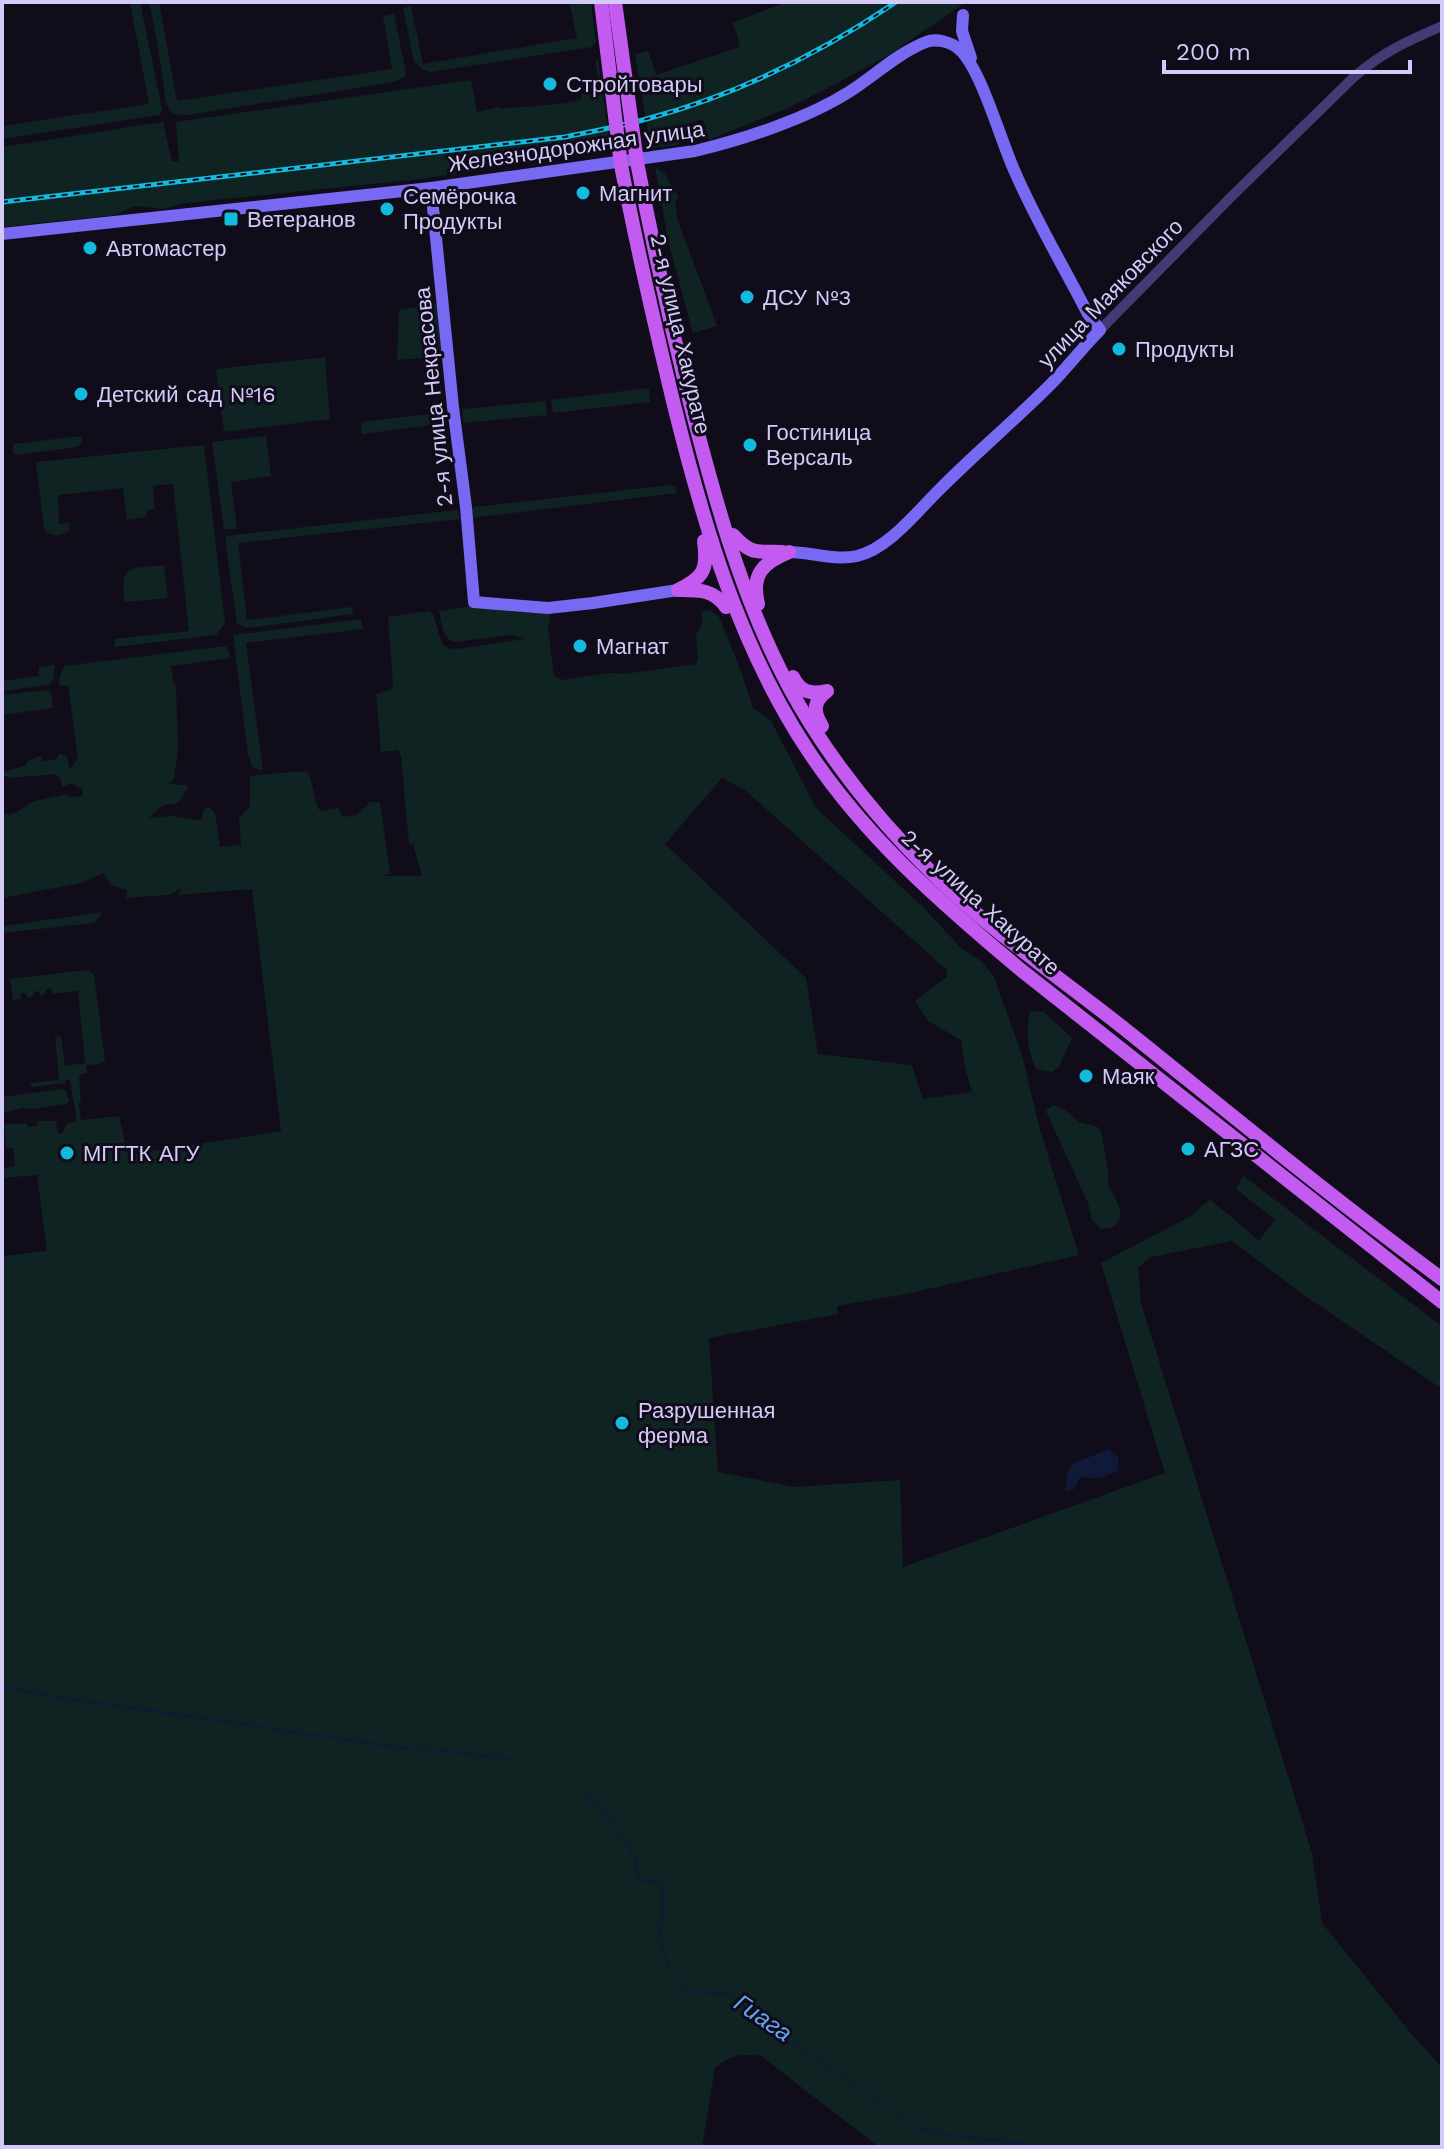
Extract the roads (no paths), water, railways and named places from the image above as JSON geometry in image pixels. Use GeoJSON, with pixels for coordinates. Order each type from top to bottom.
{"type":"FeatureCollection","features":[{"type":"Feature","properties":{"kind":"main road","name":"2-я улица Хакурате"},"geometry":{"type":"LineString","coordinates":[[601,2],[621,165],[693,478],[731,614],[807,749],[839,794],[877,838],[912,875],[989,943],[1442,1302]]}},
{"type":"Feature","properties":{"kind":"main road","name":"2-я улица Хакурате"},"geometry":{"type":"LineString","coordinates":[[615,2],[637,162],[657,261],[700,443],[727,538],[791,691],[830,752],[887,825],[957,895],[1060,980],[1442,1279]]}},
{"type":"Feature","properties":{"kind":"main road"},"geometry":{"type":"LineString","coordinates":[[963,15],[962,31],[974,69]]}},
{"type":"Feature","properties":{"kind":"main road","name":"Железнодорожная улица"},"geometry":{"type":"LineString","coordinates":[[2,234],[431,188],[680,153],[718,145],[818,110],[928,41],[945,42],[958,48],[974,69],[1015,173],[1088,314],[1100,330]]}},
{"type":"Feature","properties":{"kind":"main road","name":"2-я улица Некрасова"},"geometry":{"type":"LineString","coordinates":[[431,188],[474,602],[548,608],[678,590]]}},
{"type":"Feature","properties":{"kind":"main road","name":"улица Маяковского"},"geometry":{"type":"LineString","coordinates":[[793,552],[856,556],[883,543],[1023,411],[1100,330]]}},
{"type":"Feature","properties":{"kind":"main road"},"geometry":{"type":"LineString","coordinates":[[709,473],[724,506],[757,608],[796,683],[858,778],[957,895]]}},
{"type":"Feature","properties":{"kind":"main road"},"geometry":{"type":"LineString","coordinates":[[678,590],[701,575],[707,561],[693,478]]}},
{"type":"Feature","properties":{"kind":"main road"},"geometry":{"type":"LineString","coordinates":[[733,535],[757,553],[793,552]]}},
{"type":"Feature","properties":{"kind":"main road"},"geometry":{"type":"LineString","coordinates":[[704,544],[731,614]]}},
{"type":"Feature","properties":{"kind":"main road"},"geometry":{"type":"LineString","coordinates":[[757,608],[754,585],[758,573],[768,562],[793,552]]}},
{"type":"Feature","properties":{"kind":"main road"},"geometry":{"type":"LineString","coordinates":[[678,590],[712,593],[731,614]]}},
{"type":"Feature","properties":{"kind":"main road"},"geometry":{"type":"LineString","coordinates":[[796,683],[806,692],[827,691],[817,699],[816,717]]}},
{"type":"Feature","properties":{"kind":"street","name":"улица Маяковского"},"geometry":{"type":"LineString","coordinates":[[1100,330],[1355,76],[1393,48],[1442,26]]}},
{"type":"Feature","properties":{"kind":"water"},"geometry":{"type":"Polygon","coordinates":[[[1109,1449],[1118,1457],[1119,1470],[1096,1478],[1082,1476],[1075,1489],[1065,1491],[1072,1464],[1109,1449]]]}},
{"type":"Feature","properties":{"kind":"waterway"},"geometry":{"type":"LineString","coordinates":[[2,1686],[409,1749],[509,1759]]}},
{"type":"Feature","properties":{"kind":"waterway","name":"Гиага"},"geometry":{"type":"LineString","coordinates":[[585,1789],[628,1846],[636,1861],[638,1879],[660,1884],[663,1900],[661,1940],[665,1958],[690,1992],[732,1994],[758,2011],[786,2038],[916,2127],[946,2135],[1055,2147]]}},
{"type":"Feature","properties":{"kind":"railway"},"geometry":{"type":"LineString","coordinates":[[2,202],[565,137],[619,126],[683,108],[747,84],[808,55],[896,2]]}},
{"type":"Feature","properties":{"kind":"place","name":"Стройтовары"},"geometry":{"type":"Point","coordinates":[550,84]}},
{"type":"Feature","properties":{"kind":"place","name":"Магнит"},"geometry":{"type":"Point","coordinates":[583,193]}},
{"type":"Feature","properties":{"kind":"place","name":"Семёрочка Продукты"},"geometry":{"type":"Point","coordinates":[387,209]}},
{"type":"Feature","properties":{"kind":"place","name":"Ветеранов"},"geometry":{"type":"Point","coordinates":[231,219]}},
{"type":"Feature","properties":{"kind":"place","name":"Автомастер"},"geometry":{"type":"Point","coordinates":[90,248]}},
{"type":"Feature","properties":{"kind":"place","name":"ДСУ №3"},"geometry":{"type":"Point","coordinates":[747,297]}},
{"type":"Feature","properties":{"kind":"place","name":"Продукты"},"geometry":{"type":"Point","coordinates":[1119,349]}},
{"type":"Feature","properties":{"kind":"place","name":"Детский сад №16"},"geometry":{"type":"Point","coordinates":[81,394]}},
{"type":"Feature","properties":{"kind":"place","name":"Гостиница Версаль"},"geometry":{"type":"Point","coordinates":[750,445]}},
{"type":"Feature","properties":{"kind":"place","name":"Магнат"},"geometry":{"type":"Point","coordinates":[580,646]}},
{"type":"Feature","properties":{"kind":"place","name":"Маяк"},"geometry":{"type":"Point","coordinates":[1086,1076]}},
{"type":"Feature","properties":{"kind":"place","name":"АГЗС"},"geometry":{"type":"Point","coordinates":[1188,1149]}},
{"type":"Feature","properties":{"kind":"place","name":"МГГТК АГУ"},"geometry":{"type":"Point","coordinates":[67,1153]}},
{"type":"Feature","properties":{"kind":"place","name":"Разрушенная ферма"},"geometry":{"type":"Point","coordinates":[622,1423]}}]}
